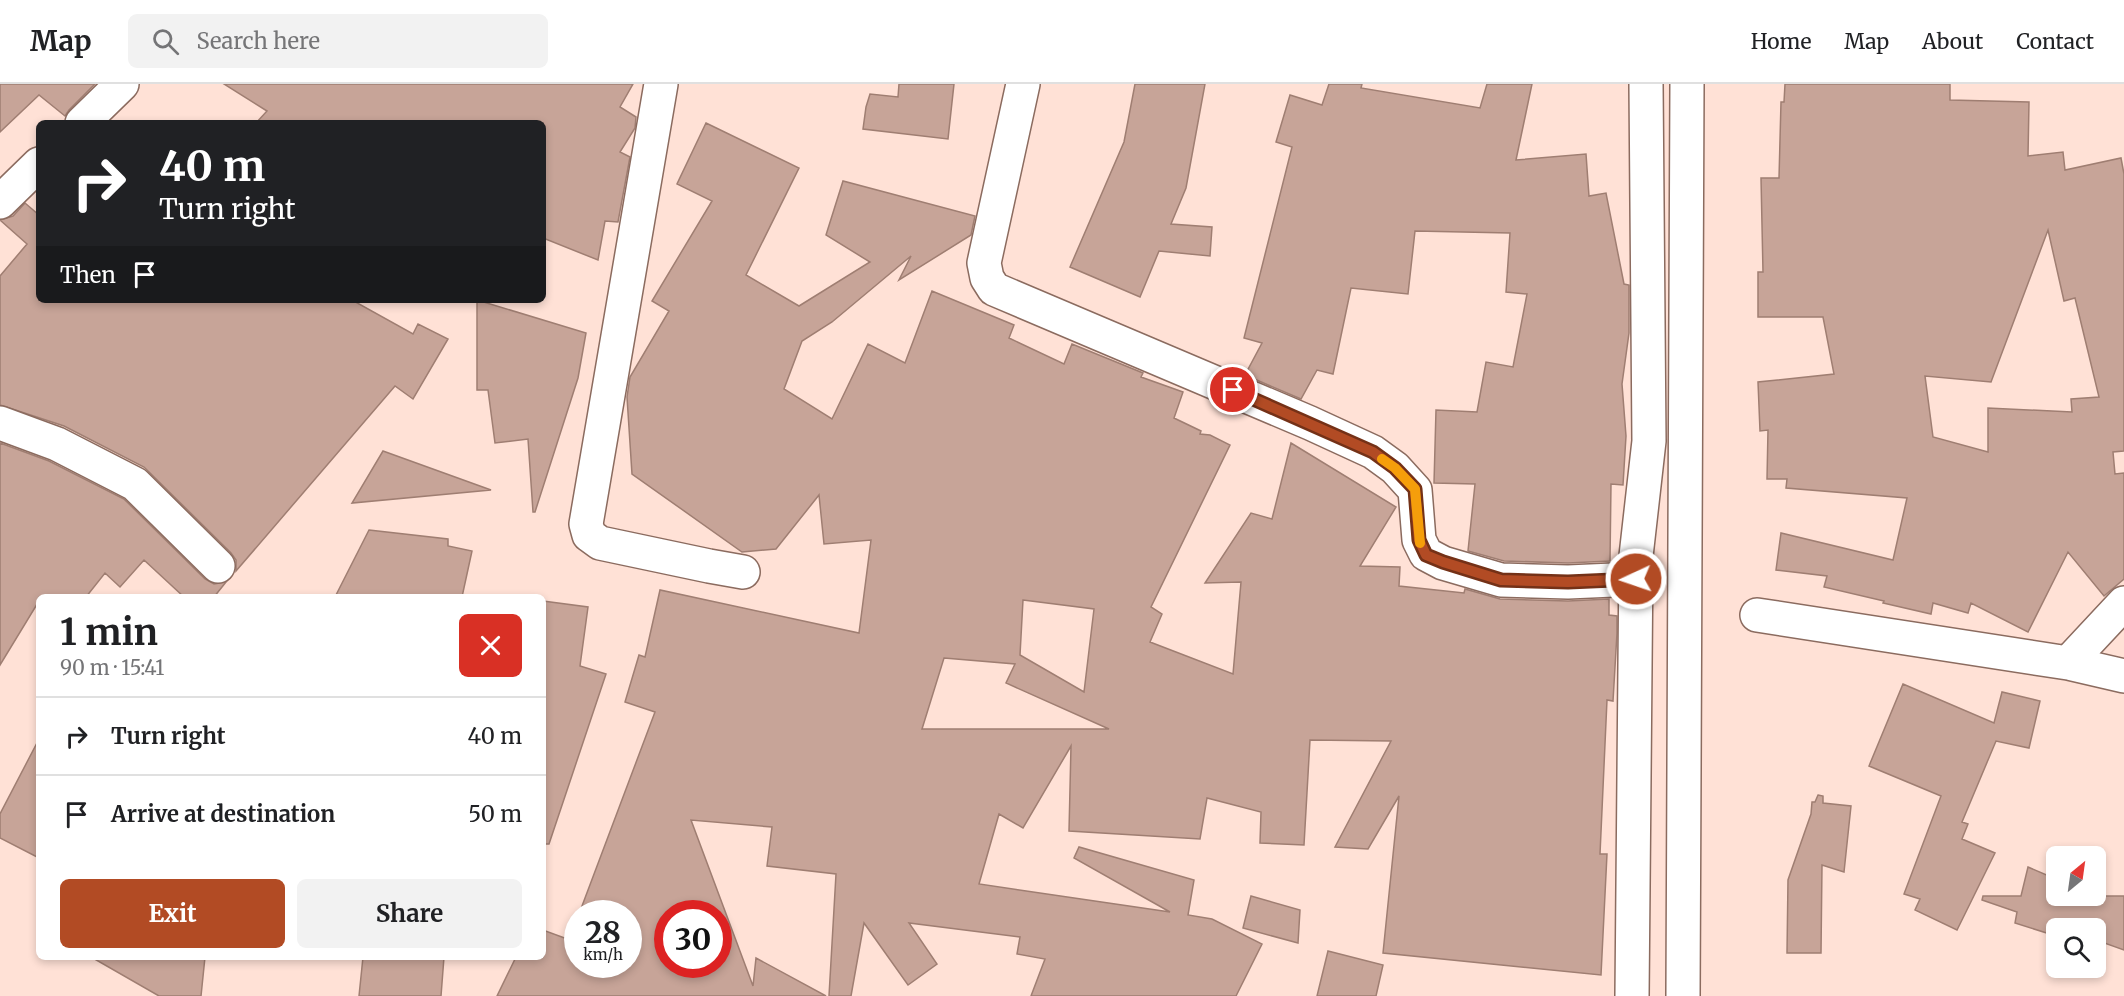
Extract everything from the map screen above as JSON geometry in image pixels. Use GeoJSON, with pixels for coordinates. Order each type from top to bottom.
{"type":"FeatureCollection","features":[{"type":"Feature","properties":{"kind":"street"},"geometry":{"type":"LineString","coordinates":[[662,84],[586,524],[589,535],[600,543],[743,572]]}},
{"type":"Feature","properties":{"kind":"street"},"geometry":{"type":"LineString","coordinates":[[1023,84],[984,263],[987,278],[994,289],[1373,452],[1395,468],[1415,489],[1419,540],[1426,555],[1501,580],[1568,582],[1636,579]]}},
{"type":"Feature","properties":{"kind":"street"},"geometry":{"type":"LineString","coordinates":[[1632,996],[1636,556],[1649,441],[1646,84]]}},
{"type":"Feature","properties":{"kind":"street"},"geometry":{"type":"LineString","coordinates":[[1683,996],[1687,84]]}},
{"type":"Feature","properties":{"kind":"street"},"geometry":{"type":"LineString","coordinates":[[85,120],[120,85]]}},
{"type":"Feature","properties":{"kind":"street"},"geometry":{"type":"LineString","coordinates":[[0,202],[36,168]]}},
{"type":"Feature","properties":{"kind":"street"},"geometry":{"type":"LineString","coordinates":[[0,423],[57,444],[135,484],[218,566]]}},
{"type":"Feature","properties":{"kind":"street"},"geometry":{"type":"LineString","coordinates":[[2068,663],[2124,603]]}},
{"type":"Feature","properties":{"kind":"street"},"geometry":{"type":"LineString","coordinates":[[1757,615],[2068,663],[2124,676]]}},
{"type":"Feature","properties":{"kind":"building"},"geometry":{"type":"Polygon","coordinates":[[[0,84],[95,84],[65,116],[39,95],[0,132],[0,84]]]}},
{"type":"Feature","properties":{"kind":"building"},"geometry":{"type":"Polygon","coordinates":[[[224,84],[633,84],[620,107],[636,117],[635,128],[620,152],[630,157],[618,222],[605,221],[598,260],[546,239],[546,120],[259,120],[267,111],[224,84]]]}},
{"type":"Feature","properties":{"kind":"building"},"geometry":{"type":"Polygon","coordinates":[[[899,84],[954,84],[948,139],[863,129],[870,94],[898,97],[899,84]]]}},
{"type":"Feature","properties":{"kind":"building"},"geometry":{"type":"Polygon","coordinates":[[[1135,84],[1205,84],[1186,188],[1171,224],[1212,227],[1210,256],[1159,251],[1140,297],[1070,267],[1124,142],[1135,84]]]}},
{"type":"Feature","properties":{"kind":"building"},"geometry":{"type":"Polygon","coordinates":[[[1329,84],[1362,84],[1361,88],[1480,108],[1487,84],[1532,84],[1516,160],[1586,154],[1589,196],[1606,193],[1624,284],[1629,285],[1629,333],[1622,384],[1626,436],[1623,485],[1611,484],[1610,561],[1568,563],[1504,561],[1468,551],[1475,484],[1434,483],[1436,410],[1477,412],[1486,362],[1513,367],[1527,294],[1506,292],[1510,233],[1415,231],[1408,294],[1351,288],[1333,374],[1317,370],[1301,399],[1245,375],[1262,343],[1244,338],[1292,147],[1276,142],[1290,95],[1322,105],[1329,84]]]}},
{"type":"Feature","properties":{"kind":"building"},"geometry":{"type":"Polygon","coordinates":[[[1785,84],[1950,84],[1950,100],[2029,102],[2028,156],[2063,152],[2065,170],[2121,158],[2124,174],[2124,451],[2113,452],[2115,474],[2124,473],[2124,579],[2104,596],[2068,552],[2028,632],[1971,603],[1968,613],[1933,603],[1931,614],[1824,587],[1827,576],[1776,570],[1781,533],[1893,560],[1907,498],[1786,488],[1787,479],[1767,479],[1768,430],[1760,431],[1758,382],[1834,374],[1823,317],[1758,317],[1758,272],[1763,272],[1761,178],[1779,178],[1781,102],[1784,102],[1785,84]],[[2048,230],[1991,382],[1925,376],[1933,437],[1988,452],[1988,408],[2072,412],[2071,399],[2099,397],[2075,298],[2064,301],[2048,230]]]}},
{"type":"Feature","properties":{"kind":"building"},"geometry":{"type":"Polygon","coordinates":[[[706,123],[799,168],[746,275],[799,306],[870,262],[826,235],[843,181],[975,216],[971,235],[899,280],[911,256],[832,322],[802,341],[784,389],[832,419],[868,344],[905,363],[932,291],[1014,325],[1009,338],[1064,364],[1072,344],[1143,373],[1141,377],[1183,392],[1174,418],[1201,431],[1200,434],[1210,435],[1230,445],[1151,607],[1162,614],[1150,642],[1233,674],[1241,582],[1205,583],[1251,513],[1272,519],[1291,443],[1396,507],[1360,566],[1400,567],[1399,586],[1464,593],[1465,589],[1500,599],[1568,601],[1609,599],[1609,615],[1617,616],[1617,633],[1613,701],[1607,700],[1600,854],[1607,854],[1601,975],[1383,953],[1399,796],[1368,849],[1335,847],[1391,741],[1310,740],[1304,845],[1260,843],[1261,812],[1207,798],[1200,839],[1069,831],[1071,746],[1023,828],[999,814],[979,884],[1170,912],[1074,858],[1079,847],[1194,880],[1188,915],[1212,919],[1262,944],[1236,996],[1031,996],[1045,959],[1017,954],[1020,937],[909,923],[937,964],[908,985],[864,923],[851,996],[829,996],[836,874],[767,866],[772,827],[691,820],[721,900],[654,900],[654,978],[732,978],[732,930],[753,986],[756,958],[826,996],[497,996],[515,960],[546,960],[546,931],[564,938],[564,978],[642,978],[642,900],[584,900],[655,712],[625,702],[639,655],[645,657],[660,590],[859,633],[871,540],[824,544],[819,495],[776,549],[742,552],[632,474],[627,397],[630,377],[669,311],[652,301],[712,201],[677,184],[706,123]],[[1023,600],[1020,655],[1084,692],[1094,609],[1023,600]],[[944,658],[922,729],[1109,729],[1006,683],[1015,664],[944,658]]]}},
{"type":"Feature","properties":{"kind":"building"},"geometry":{"type":"Polygon","coordinates":[[[25,203],[36,212],[36,303],[357,303],[413,334],[418,324],[448,339],[413,399],[395,386],[236,571],[236,560],[231,553],[144,467],[64,426],[0,405],[0,276],[27,244],[0,220],[13,216],[25,203]]]}},
{"type":"Feature","properties":{"kind":"building"},"geometry":{"type":"Polygon","coordinates":[[[477,303],[487,303],[586,333],[578,378],[535,512],[533,512],[528,439],[495,443],[488,390],[477,390],[477,303]]]}},
{"type":"Feature","properties":{"kind":"building"},"geometry":{"type":"Polygon","coordinates":[[[0,443],[49,461],[124,499],[205,579],[214,584],[226,582],[216,594],[181,594],[144,560],[120,587],[105,573],[88,594],[36,594],[36,606],[0,665],[0,443]]]}},
{"type":"Feature","properties":{"kind":"building"},"geometry":{"type":"Polygon","coordinates":[[[383,451],[491,490],[352,503],[383,451]]]}},
{"type":"Feature","properties":{"kind":"building"},"geometry":{"type":"Polygon","coordinates":[[[369,530],[448,539],[448,546],[472,551],[463,594],[337,594],[369,530]]]}},
{"type":"Feature","properties":{"kind":"building"},"geometry":{"type":"Polygon","coordinates":[[[546,601],[588,607],[580,666],[606,674],[549,844],[546,844],[546,601]]]}},
{"type":"Feature","properties":{"kind":"building"},"geometry":{"type":"Polygon","coordinates":[[[1903,684],[1994,723],[2002,692],[2040,701],[2029,748],[1996,741],[1962,822],[1968,824],[1962,839],[1995,853],[1957,930],[1915,910],[1920,899],[1904,894],[1941,796],[1869,766],[1903,684]]]}},
{"type":"Feature","properties":{"kind":"building"},"geometry":{"type":"Polygon","coordinates":[[[36,745],[36,856],[0,838],[0,814],[36,745]]]}},
{"type":"Feature","properties":{"kind":"building"},"geometry":{"type":"Polygon","coordinates":[[[1818,795],[1823,796],[1823,803],[1851,806],[1844,872],[1822,865],[1821,953],[1787,953],[1788,880],[1811,814],[1812,802],[1815,802],[1818,795]]]}},
{"type":"Feature","properties":{"kind":"building"},"geometry":{"type":"Polygon","coordinates":[[[2028,867],[2046,875],[2046,906],[2106,906],[2106,896],[2124,896],[2124,950],[2106,944],[2106,918],[2046,918],[2046,933],[2015,923],[2017,912],[1982,900],[1983,896],[2021,896],[2028,867]]]}},
{"type":"Feature","properties":{"kind":"building"},"geometry":{"type":"Polygon","coordinates":[[[1251,896],[1300,910],[1298,943],[1243,928],[1251,896]]]}},
{"type":"Feature","properties":{"kind":"building"},"geometry":{"type":"Polygon","coordinates":[[[1328,951],[1383,965],[1376,996],[1317,996],[1328,951]]]}},
{"type":"Feature","properties":{"kind":"building"},"geometry":{"type":"Polygon","coordinates":[[[96,960],[205,960],[201,996],[159,996],[96,960]]]}},
{"type":"Feature","properties":{"kind":"building"},"geometry":{"type":"Polygon","coordinates":[[[363,960],[444,960],[441,996],[359,996],[363,960]]]}},
{"type":"Feature","properties":{"kind":"slow traffic"},"geometry":{"type":"LineString","coordinates":[[1382,459],[1395,468],[1415,489],[1420,543]]}},
{"type":"Feature","properties":{"kind":"route"},"geometry":{"type":"LineString","coordinates":[[1233,390],[1373,452],[1395,468],[1415,489],[1419,540],[1426,555],[1501,580],[1568,582],[1636,579]]}}]}
